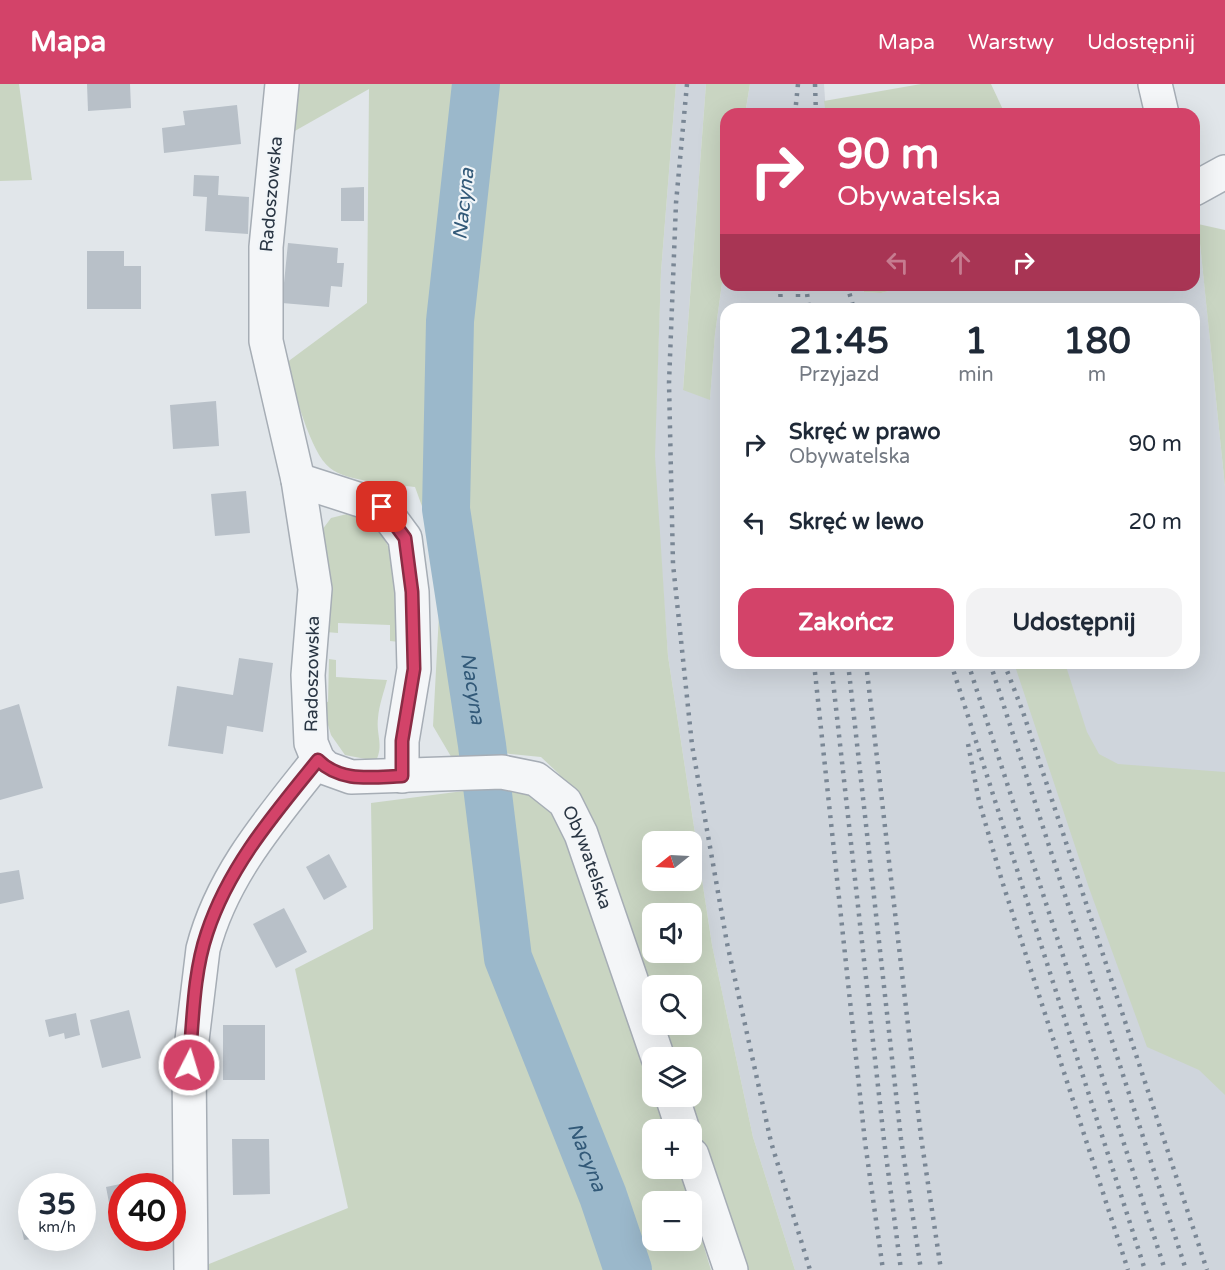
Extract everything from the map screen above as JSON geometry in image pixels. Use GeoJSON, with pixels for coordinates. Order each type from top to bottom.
{"type":"FeatureCollection","features":[{"type":"Feature","properties":{"kind":"street","name":"Radoszowska"},"geometry":{"type":"LineString","coordinates":[[282,84],[265,269],[266,341],[298,480],[315,589],[308,675],[308,731],[318,760]]}},
{"type":"Feature","properties":{"kind":"street"},"geometry":{"type":"LineString","coordinates":[[1155,84],[1161,108]]}},
{"type":"Feature","properties":{"kind":"street"},"geometry":{"type":"LineString","coordinates":[[1200,186],[1225,172]]}},
{"type":"Feature","properties":{"kind":"street"},"geometry":{"type":"LineString","coordinates":[[298,480],[382,507],[405,538],[412,592],[414,669],[402,741],[402,776]]}},
{"type":"Feature","properties":{"kind":"street"},"geometry":{"type":"LineString","coordinates":[[191,1270],[189,1065],[203,949],[224,894],[250,846],[318,760]]}},
{"type":"Feature","properties":{"kind":"street","name":"Obywatelska"},"geometry":{"type":"LineString","coordinates":[[318,760],[326,768],[351,777],[502,772],[536,779],[550,788],[571,811],[586,847],[654,1047]]}},
{"type":"Feature","properties":{"kind":"street"},"geometry":{"type":"LineString","coordinates":[[700,1179],[731,1270]]}},
{"type":"Feature","properties":{"kind":"shaded area"},"geometry":{"type":"Polygon","coordinates":[[[676,84],[706,84],[683,389],[710,399],[721,291],[881,293],[889,291],[1200,291],[1200,243],[1225,487],[1225,1270],[795,1270],[753,1137],[712,945],[702,879],[702,831],[695,831],[668,656],[654,462],[661,272],[676,84]]]}},
{"type":"Feature","properties":{"kind":"shaded area"},"geometry":{"type":"Polygon","coordinates":[[[750,84],[824,84],[826,108],[746,108],[750,84]]]}},
{"type":"Feature","properties":{"kind":"green space"},"geometry":{"type":"Polygon","coordinates":[[[0,84],[19,84],[32,180],[0,181],[0,84]]]}},
{"type":"Feature","properties":{"kind":"green space"},"geometry":{"type":"Polygon","coordinates":[[[297,84],[465,84],[438,309],[439,453],[441,507],[476,762],[456,765],[433,726],[439,614],[427,520],[415,487],[359,479],[338,473],[330,468],[309,435],[286,363],[367,303],[369,89],[293,132],[297,84]]]}},
{"type":"Feature","properties":{"kind":"green space"},"geometry":{"type":"Polygon","coordinates":[[[486,84],[676,84],[661,272],[655,456],[668,656],[695,831],[642,831],[642,891],[702,891],[702,879],[712,945],[753,1137],[795,1270],[745,1270],[702,1144],[702,1119],[694,1119],[689,1107],[702,1107],[702,1047],[669,1047],[664,1035],[702,1035],[702,975],[642,975],[642,977],[559,774],[541,757],[492,752],[453,508],[486,84]]]}},
{"type":"Feature","properties":{"kind":"green space"},"geometry":{"type":"Polygon","coordinates":[[[706,84],[750,84],[746,108],[720,108],[721,291],[710,400],[683,390],[706,84]]]}},
{"type":"Feature","properties":{"kind":"green space"},"geometry":{"type":"Polygon","coordinates":[[[921,84],[991,84],[1002,108],[825,108],[824,101],[921,84]]]}},
{"type":"Feature","properties":{"kind":"green space"},"geometry":{"type":"Polygon","coordinates":[[[1200,224],[1225,230],[1225,487],[1200,243],[1200,224]]]}},
{"type":"Feature","properties":{"kind":"green space"},"geometry":{"type":"Polygon","coordinates":[[[864,291],[889,291],[881,293],[864,291]]]}},
{"type":"Feature","properties":{"kind":"green space"},"geometry":{"type":"Polygon","coordinates":[[[347,514],[365,515],[377,528],[393,557],[400,590],[400,642],[390,641],[390,625],[338,623],[338,633],[326,632],[322,530],[331,518],[347,514]]]}},
{"type":"Feature","properties":{"kind":"green space"},"geometry":{"type":"Polygon","coordinates":[[[329,659],[336,660],[336,677],[387,680],[380,703],[378,724],[380,745],[376,761],[345,755],[331,735],[321,701],[328,702],[329,659]]]}},
{"type":"Feature","properties":{"kind":"green space"},"geometry":{"type":"Polygon","coordinates":[[[1016,669],[1067,669],[1087,732],[1099,754],[1118,764],[1225,772],[1225,1095],[1199,1070],[1147,1047],[1089,888],[1016,669]]]}},
{"type":"Feature","properties":{"kind":"green space"},"geometry":{"type":"Polygon","coordinates":[[[479,789],[503,961],[595,1194],[619,1270],[209,1270],[209,1264],[348,1208],[295,969],[373,929],[371,803],[479,789]]]}},
{"type":"Feature","properties":{"kind":"green space"},"geometry":{"type":"Polygon","coordinates":[[[498,789],[528,792],[557,804],[642,1058],[642,1107],[658,1107],[663,1119],[642,1119],[642,1179],[682,1179],[687,1191],[642,1191],[642,1251],[702,1251],[702,1240],[711,1270],[642,1270],[597,1134],[520,960],[498,789]]]}},
{"type":"Feature","properties":{"kind":"building"},"geometry":{"type":"Polygon","coordinates":[[[87,84],[130,84],[131,108],[88,111],[87,84]]]}},
{"type":"Feature","properties":{"kind":"building"},"geometry":{"type":"Polygon","coordinates":[[[237,105],[241,144],[164,153],[162,128],[185,125],[183,111],[237,105]]]}},
{"type":"Feature","properties":{"kind":"building"},"geometry":{"type":"Polygon","coordinates":[[[194,175],[219,176],[218,195],[249,197],[248,234],[205,231],[207,197],[193,196],[194,175]]]}},
{"type":"Feature","properties":{"kind":"building"},"geometry":{"type":"Polygon","coordinates":[[[364,187],[364,221],[341,221],[341,188],[364,187]]]}},
{"type":"Feature","properties":{"kind":"building"},"geometry":{"type":"Polygon","coordinates":[[[288,243],[338,248],[337,263],[344,263],[342,287],[331,286],[329,307],[282,303],[288,243]]]}},
{"type":"Feature","properties":{"kind":"building"},"geometry":{"type":"Polygon","coordinates":[[[87,251],[124,251],[124,266],[141,266],[141,309],[87,309],[87,251]]]}},
{"type":"Feature","properties":{"kind":"building"},"geometry":{"type":"Polygon","coordinates":[[[216,401],[219,446],[173,449],[170,405],[216,401]]]}},
{"type":"Feature","properties":{"kind":"building"},"geometry":{"type":"Polygon","coordinates":[[[246,491],[250,533],[215,536],[211,494],[246,491]]]}},
{"type":"Feature","properties":{"kind":"building"},"geometry":{"type":"Polygon","coordinates":[[[239,658],[273,663],[263,732],[227,726],[223,754],[168,746],[177,686],[233,695],[239,658]]]}},
{"type":"Feature","properties":{"kind":"building"},"geometry":{"type":"Polygon","coordinates":[[[19,704],[43,788],[0,800],[0,710],[19,704]]]}},
{"type":"Feature","properties":{"kind":"building"},"geometry":{"type":"Polygon","coordinates":[[[329,854],[347,887],[324,900],[306,867],[329,854]]]}},
{"type":"Feature","properties":{"kind":"building"},"geometry":{"type":"Polygon","coordinates":[[[19,870],[24,899],[0,904],[0,873],[19,870]]]}},
{"type":"Feature","properties":{"kind":"building"},"geometry":{"type":"Polygon","coordinates":[[[284,908],[307,952],[276,968],[253,924],[284,908]]]}},
{"type":"Feature","properties":{"kind":"building"},"geometry":{"type":"Polygon","coordinates":[[[129,1010],[141,1058],[102,1068],[90,1020],[129,1010]]]}},
{"type":"Feature","properties":{"kind":"building"},"geometry":{"type":"Polygon","coordinates":[[[76,1013],[80,1035],[65,1039],[64,1033],[49,1037],[45,1020],[76,1013]]]}},
{"type":"Feature","properties":{"kind":"building"},"geometry":{"type":"Polygon","coordinates":[[[223,1025],[265,1025],[265,1080],[223,1080],[223,1025]]]}},
{"type":"Feature","properties":{"kind":"building"},"geometry":{"type":"Polygon","coordinates":[[[232,1139],[269,1139],[270,1194],[233,1195],[232,1139]]]}},
{"type":"Feature","properties":{"kind":"waterway","name":"Nacyna"},"geometry":{"type":"LineString","coordinates":[[476,84],[450,321],[446,509],[482,745],[508,958],[603,1196],[628,1270]]}},
{"type":"Feature","properties":{"kind":"railway"},"geometry":{"type":"LineString","coordinates":[[687,84],[676,203],[669,383],[673,564],[692,745],[727,943],[771,1142],[810,1270]]}},
{"type":"Feature","properties":{"kind":"railway"},"geometry":{"type":"LineString","coordinates":[[796,108],[798,84]]}},
{"type":"Feature","properties":{"kind":"railway"},"geometry":{"type":"LineString","coordinates":[[815,84],[816,108]]}},
{"type":"Feature","properties":{"kind":"railway"},"geometry":{"type":"LineString","coordinates":[[780,291],[781,303]]}},
{"type":"Feature","properties":{"kind":"railway"},"geometry":{"type":"LineString","coordinates":[[798,291],[798,303]]}},
{"type":"Feature","properties":{"kind":"railway"},"geometry":{"type":"LineString","coordinates":[[807,291],[808,303]]}},
{"type":"Feature","properties":{"kind":"railway"},"geometry":{"type":"LineString","coordinates":[[849,291],[852,303]]}},
{"type":"Feature","properties":{"kind":"railway"},"geometry":{"type":"LineString","coordinates":[[815,669],[865,1142],[883,1270]]}},
{"type":"Feature","properties":{"kind":"railway"},"geometry":{"type":"LineString","coordinates":[[832,669],[884,1140],[901,1270]]}},
{"type":"Feature","properties":{"kind":"railway"},"geometry":{"type":"LineString","coordinates":[[849,669],[901,1139],[921,1270]]}},
{"type":"Feature","properties":{"kind":"railway"},"geometry":{"type":"LineString","coordinates":[[867,669],[921,1137],[941,1270]]}},
{"type":"Feature","properties":{"kind":"railway"},"geometry":{"type":"LineString","coordinates":[[953,669],[1145,1270]]}},
{"type":"Feature","properties":{"kind":"railway"},"geometry":{"type":"LineString","coordinates":[[970,669],[1165,1270]]}},
{"type":"Feature","properties":{"kind":"railway"},"geometry":{"type":"LineString","coordinates":[[992,669],[1186,1270]]}},
{"type":"Feature","properties":{"kind":"railway"},"geometry":{"type":"LineString","coordinates":[[1006,669],[1023,712],[1207,1270]]}},
{"type":"Feature","properties":{"kind":"railway"},"geometry":{"type":"LineString","coordinates":[[968,744],[979,801],[1002,881],[1128,1270]]}},
{"type":"Feature","properties":{"kind":"route"},"geometry":{"type":"LineString","coordinates":[[189,1065],[194,1004],[207,932],[250,846],[318,760],[326,768],[351,777],[402,776],[402,741],[414,669],[412,592],[405,538],[382,507]]}}]}
